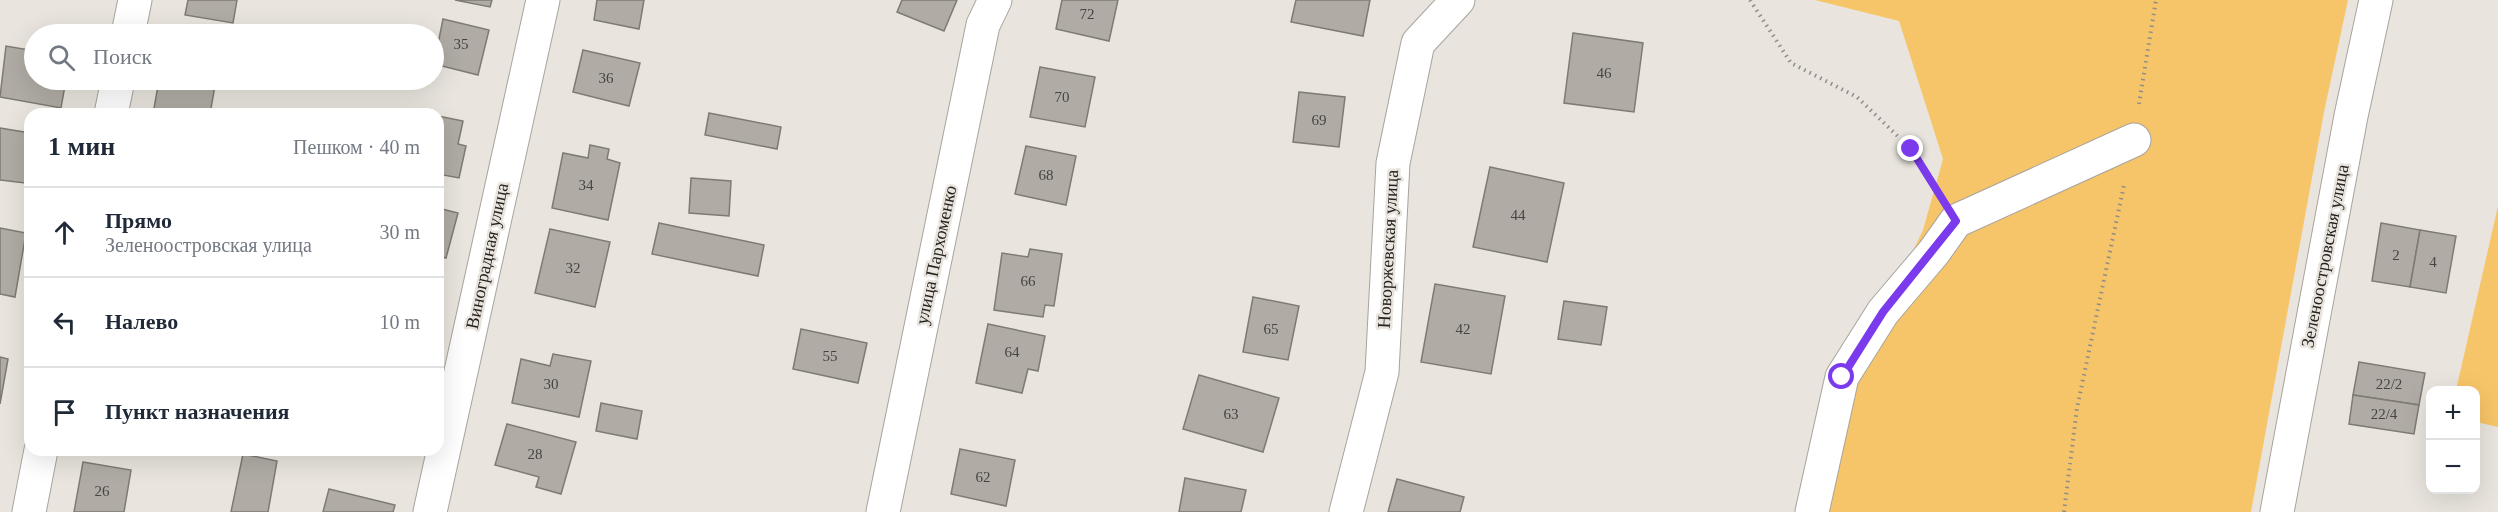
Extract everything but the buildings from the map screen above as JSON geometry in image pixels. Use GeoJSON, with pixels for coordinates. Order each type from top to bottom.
{"type":"FeatureCollection","features":[{"type":"Feature","properties":{"kind":"street"},"geometry":{"type":"LineString","coordinates":[[130,24],[135,0]]}},
{"type":"Feature","properties":{"kind":"street","name":"Виноградная улица"},"geometry":{"type":"LineString","coordinates":[[444,449],[543,0]]}},
{"type":"Feature","properties":{"kind":"street","name":"улица Пархоменко"},"geometry":{"type":"LineString","coordinates":[[883,512],[983,25],[995,0]]}},
{"type":"Feature","properties":{"kind":"street","name":"Новоржевская улица"},"geometry":{"type":"LineString","coordinates":[[1346,512],[1382,372],[1393,163],[1418,43],[1458,0]]}},
{"type":"Feature","properties":{"kind":"street","name":"Зеленоостровская улица"},"geometry":{"type":"LineString","coordinates":[[2277,512],[2351,116],[2376,0]]}},
{"type":"Feature","properties":{"kind":"street"},"geometry":{"type":"LineString","coordinates":[[112,108],[116,90]]}},
{"type":"Feature","properties":{"kind":"street"},"geometry":{"type":"LineString","coordinates":[[1812,512],[1842,377],[1883,312],[1956,221],[2134,140]]}},
{"type":"Feature","properties":{"kind":"street"},"geometry":{"type":"LineString","coordinates":[[28,512],[40,456]]}},
{"type":"Feature","properties":{"kind":"street","name":"Виноградная улица"},"geometry":{"type":"LineString","coordinates":[[430,512],[442,456]]}},
{"type":"Feature","properties":{"kind":"path"},"geometry":{"type":"LineString","coordinates":[[1750,0],[1791,63],[1857,97],[1911,149],[1956,221]]}},
{"type":"Feature","properties":{"kind":"path"},"geometry":{"type":"LineString","coordinates":[[2064,512],[2077,408],[2134,140],[2156,0]]}},
{"type":"Feature","properties":{"kind":"shaded area"},"geometry":{"type":"Polygon","coordinates":[[[1815,0],[2348,0],[2324,112],[2251,512],[1827,512],[1851,381],[1923,230],[1943,159],[1899,21],[1815,0]]]}},
{"type":"Feature","properties":{"kind":"shaded area"},"geometry":{"type":"Polygon","coordinates":[[[2498,206],[2498,427],[2480,423],[2480,386],[2457,386],[2498,206]]]}},
{"type":"Feature","properties":{"kind":"route"},"geometry":{"type":"LineString","coordinates":[[1842,377],[1883,312],[1934,252],[1956,221],[1911,149]]}}]}
